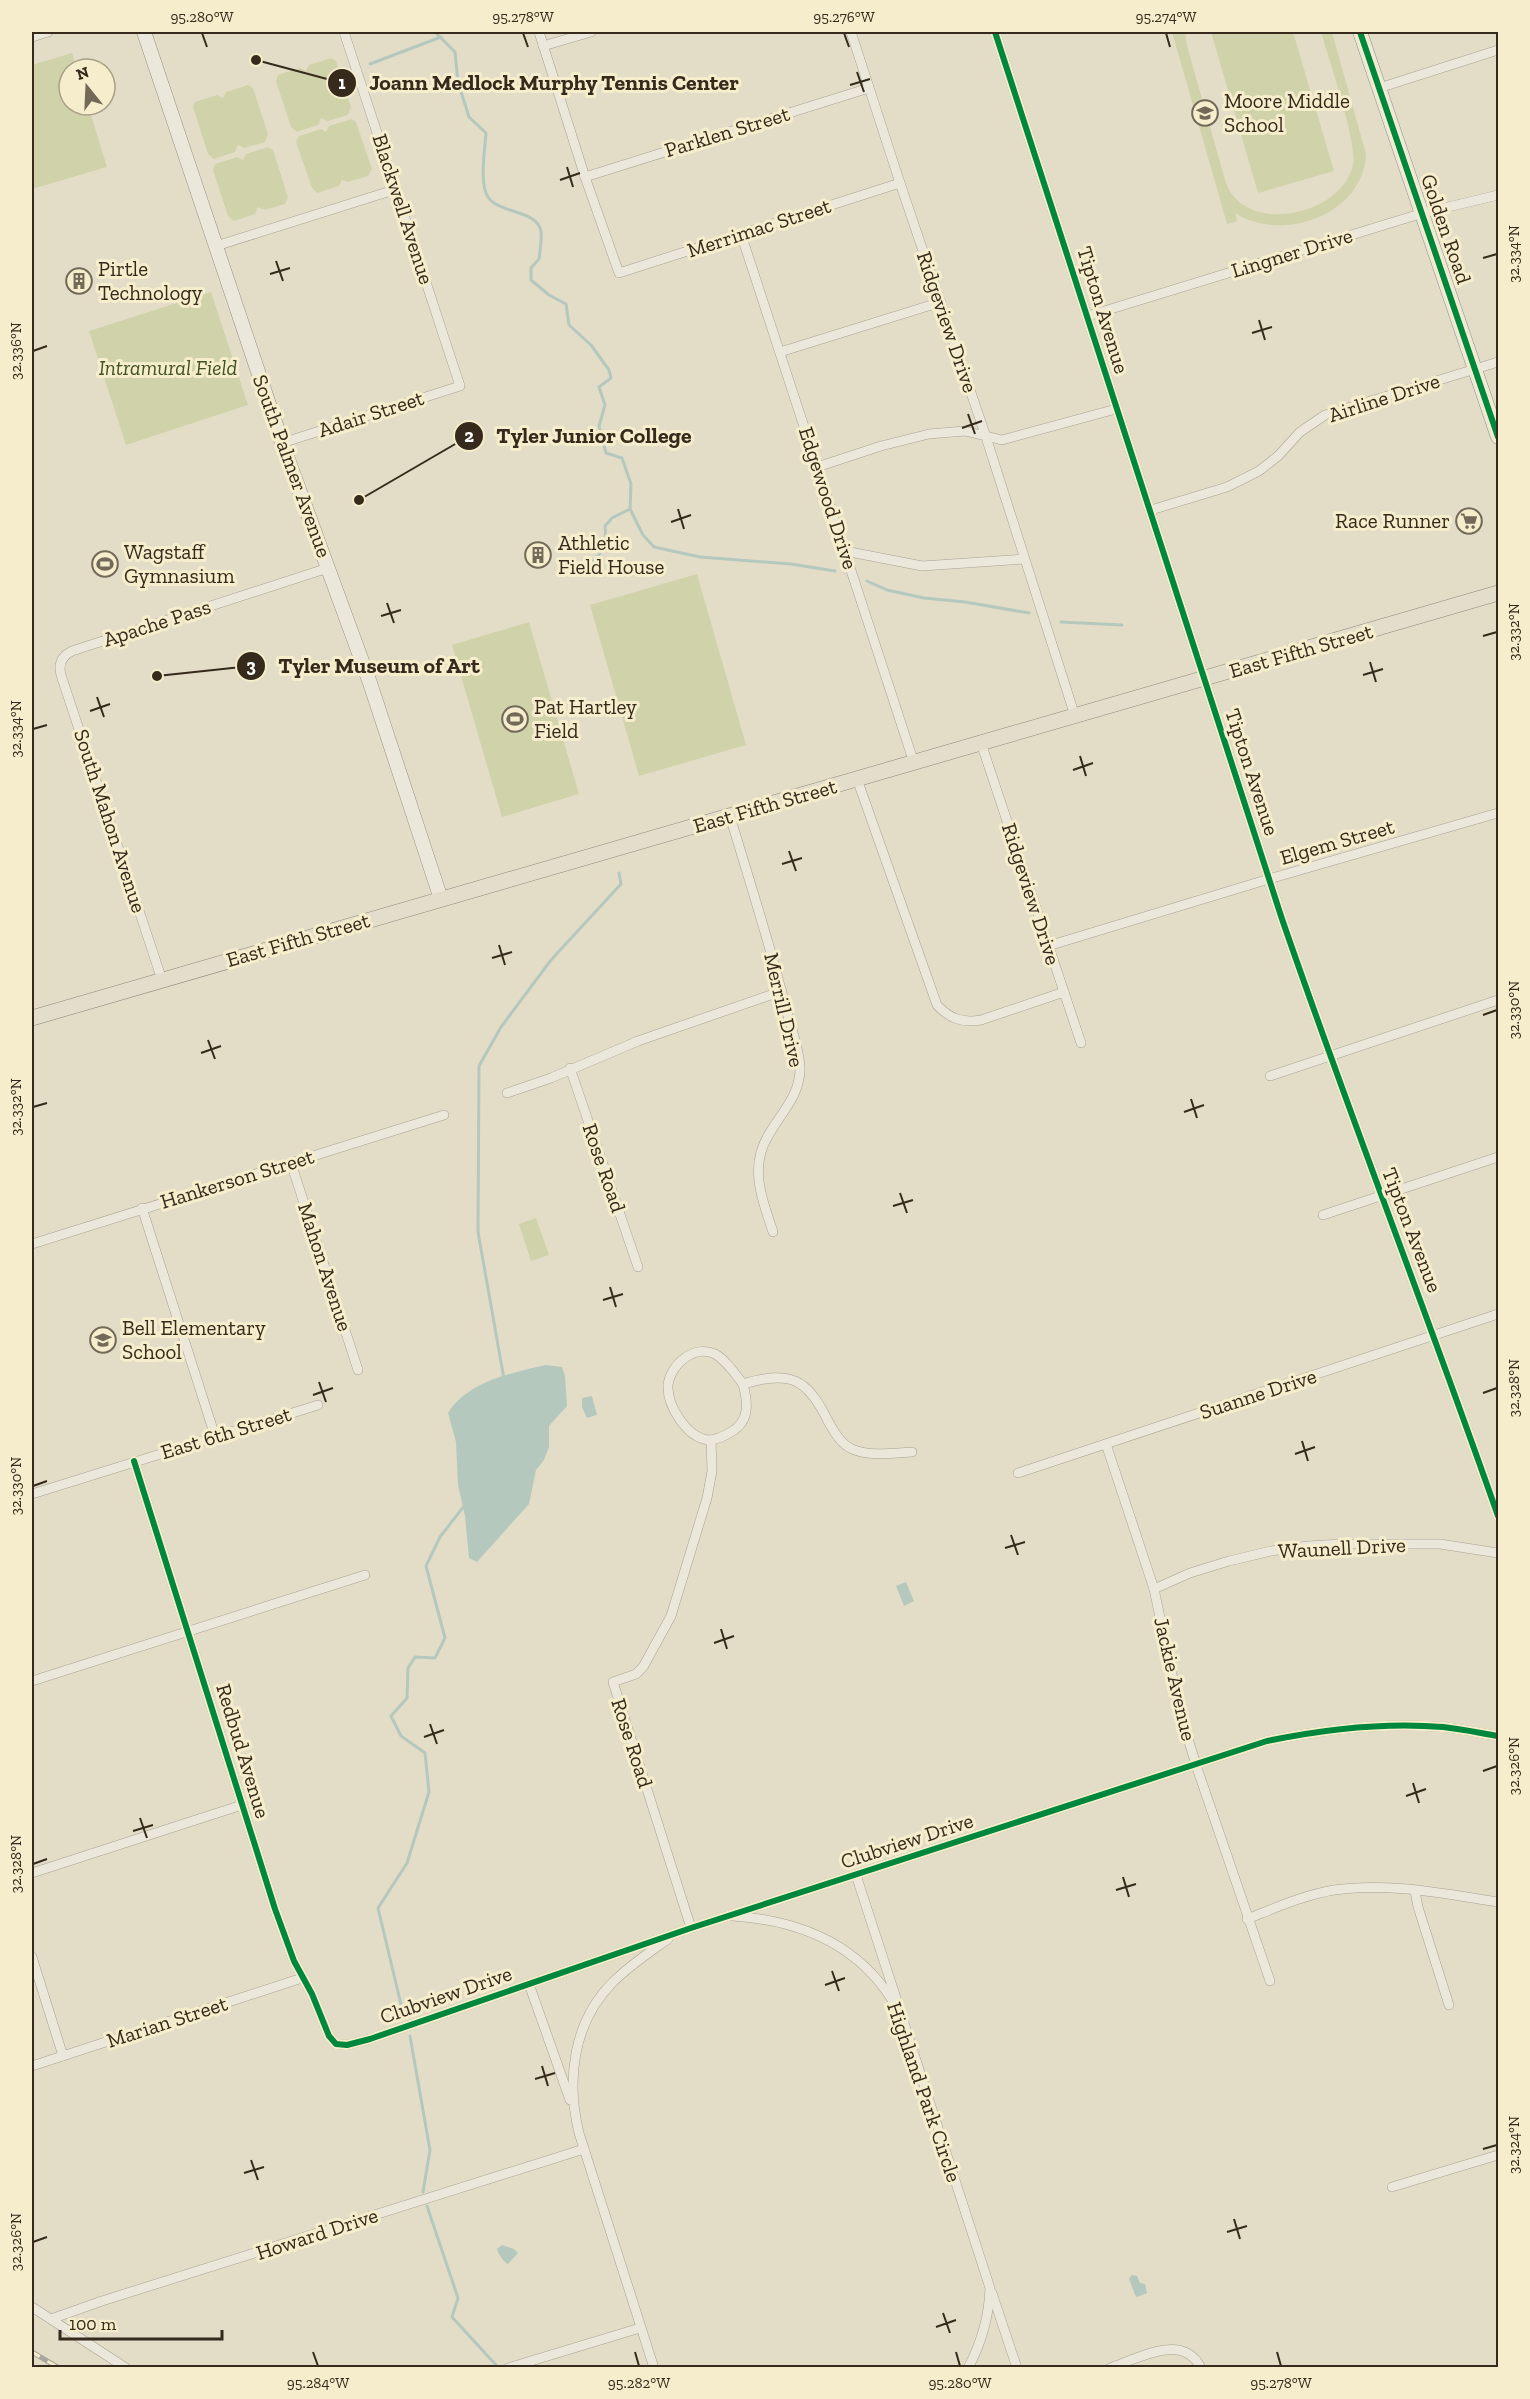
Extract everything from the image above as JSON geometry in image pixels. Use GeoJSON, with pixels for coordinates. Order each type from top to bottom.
{"type":"FeatureCollection","features":[{"type":"Feature","properties":{"kind":"main road","name":"East Fifth Street"},"geometry":{"type":"LineString","coordinates":[[32,1018],[1498,593]]}},
{"type":"Feature","properties":{"kind":"street"},"geometry":{"type":"LineString","coordinates":[[32,37],[48,32]]}},
{"type":"Feature","properties":{"kind":"street","name":"South Palmer Avenue"},"geometry":{"type":"LineString","coordinates":[[144,32],[282,442],[367,674],[441,899]]}},
{"type":"Feature","properties":{"kind":"street","name":"Blackwell Avenue"},"geometry":{"type":"LineString","coordinates":[[344,32],[460,386]]}},
{"type":"Feature","properties":{"kind":"street"},"geometry":{"type":"LineString","coordinates":[[538,32],[585,177]]}},
{"type":"Feature","properties":{"kind":"street"},"geometry":{"type":"LineString","coordinates":[[543,46],[591,32]]}},
{"type":"Feature","properties":{"kind":"street","name":"Ridgeview Drive"},"geometry":{"type":"LineString","coordinates":[[851,32],[985,434],[1075,716]]}},
{"type":"Feature","properties":{"kind":"street","name":"Tipton Avenue"},"geometry":{"type":"LineString","coordinates":[[995,32],[1269,879],[1329,1056],[1435,1336],[1498,1516]]}},
{"type":"Feature","properties":{"kind":"street","name":"Golden Road"},"geometry":{"type":"LineString","coordinates":[[1360,32],[1498,437]]}},
{"type":"Feature","properties":{"kind":"street"},"geometry":{"type":"LineString","coordinates":[[1379,88],[1498,50]]}},
{"type":"Feature","properties":{"kind":"street","name":"Parklen Street"},"geometry":{"type":"LineString","coordinates":[[585,177],[870,88]]}},
{"type":"Feature","properties":{"kind":"street","name":"Merrimac Street"},"geometry":{"type":"LineString","coordinates":[[585,177],[619,273],[900,183]]}},
{"type":"Feature","properties":{"kind":"street"},"geometry":{"type":"LineString","coordinates":[[216,246],[397,189]]}},
{"type":"Feature","properties":{"kind":"street","name":"Lingner Drive"},"geometry":{"type":"LineString","coordinates":[[1088,316],[1423,213],[1498,195]]}},
{"type":"Feature","properties":{"kind":"street","name":"Edgewood Drive"},"geometry":{"type":"LineString","coordinates":[[741,234],[914,763]]}},
{"type":"Feature","properties":{"kind":"street"},"geometry":{"type":"LineString","coordinates":[[780,352],[940,302]]}},
{"type":"Feature","properties":{"kind":"street","name":"Airline Drive"},"geometry":{"type":"LineString","coordinates":[[1150,510],[1227,487],[1259,471],[1278,456],[1300,432],[1325,415],[1498,362]]}},
{"type":"Feature","properties":{"kind":"street","name":"Adair Street"},"geometry":{"type":"LineString","coordinates":[[282,442],[460,386]]}},
{"type":"Feature","properties":{"kind":"street"},"geometry":{"type":"LineString","coordinates":[[817,467],[881,446],[929,434],[965,430],[1002,440],[1116,409]]}},
{"type":"Feature","properties":{"kind":"street"},"geometry":{"type":"LineString","coordinates":[[845,551],[922,566],[1024,559]]}},
{"type":"Feature","properties":{"kind":"street","name":"Apache Pass"},"geometry":{"type":"LineString","coordinates":[[60,663],[65,655],[72,651],[328,568]]}},
{"type":"Feature","properties":{"kind":"street","name":"South Mahon Avenue"},"geometry":{"type":"LineString","coordinates":[[60,663],[61,675],[162,980]]}},
{"type":"Feature","properties":{"kind":"street","name":"Ridgeview Drive"},"geometry":{"type":"LineString","coordinates":[[981,743],[1081,1043]]}},
{"type":"Feature","properties":{"kind":"street"},"geometry":{"type":"LineString","coordinates":[[856,779],[931,994],[941,1009],[956,1020],[969,1022],[1064,992]]}},
{"type":"Feature","properties":{"kind":"street","name":"Elgem Street"},"geometry":{"type":"LineString","coordinates":[[1048,946],[1498,813]]}},
{"type":"Feature","properties":{"kind":"street","name":"Merrill Drive"},"geometry":{"type":"LineString","coordinates":[[730,816],[782,991],[800,1064],[800,1078],[796,1094],[767,1138],[758,1170],[759,1184],[773,1232]]}},
{"type":"Feature","properties":{"kind":"street"},"geometry":{"type":"LineString","coordinates":[[507,1093],[638,1041],[782,991]]}},
{"type":"Feature","properties":{"kind":"street"},"geometry":{"type":"LineString","coordinates":[[1270,1076],[1498,1000]]}},
{"type":"Feature","properties":{"kind":"street","name":"Rose Road"},"geometry":{"type":"LineString","coordinates":[[570,1068],[638,1267]]}},
{"type":"Feature","properties":{"kind":"street","name":"Hankerson Street"},"geometry":{"type":"LineString","coordinates":[[32,1244],[444,1115]]}},
{"type":"Feature","properties":{"kind":"street"},"geometry":{"type":"LineString","coordinates":[[1323,1215],[1498,1157]]}},
{"type":"Feature","properties":{"kind":"street","name":"Mahon Avenue"},"geometry":{"type":"LineString","coordinates":[[291,1163],[358,1371]]}},
{"type":"Feature","properties":{"kind":"street"},"geometry":{"type":"LineString","coordinates":[[142,1208],[215,1436]]}},
{"type":"Feature","properties":{"kind":"street","name":"Suanne Drive"},"geometry":{"type":"LineString","coordinates":[[1018,1473],[1498,1314]]}},
{"type":"Feature","properties":{"kind":"street"},"geometry":{"type":"LineString","coordinates":[[710,1352],[722,1359],[743,1384],[747,1407],[744,1420],[736,1429],[711,1440],[694,1434],[679,1417],[671,1403],[668,1390],[671,1374],[686,1357],[694,1353],[710,1352]]}},
{"type":"Feature","properties":{"kind":"street"},"geometry":{"type":"LineString","coordinates":[[743,1384],[771,1377],[795,1381],[815,1396],[836,1434],[851,1448],[871,1453],[912,1452]]}},
{"type":"Feature","properties":{"kind":"street","name":"East 6th Street"},"geometry":{"type":"LineString","coordinates":[[32,1494],[318,1405]]}},
{"type":"Feature","properties":{"kind":"street","name":"Rose Road"},"geometry":{"type":"LineString","coordinates":[[691,1928],[613,1682],[636,1674],[643,1667],[670,1616],[707,1498],[712,1471],[711,1440]]}},
{"type":"Feature","properties":{"kind":"street","name":"Jackie Avenue"},"geometry":{"type":"LineString","coordinates":[[1106,1444],[1154,1589],[1180,1712],[1196,1765],[1270,1981]]}},
{"type":"Feature","properties":{"kind":"street","name":"Redbud Avenue"},"geometry":{"type":"LineString","coordinates":[[134,1461],[275,1909],[294,1961],[312,1994],[328,2036],[336,2043]]}},
{"type":"Feature","properties":{"kind":"street","name":"Waunell Drive"},"geometry":{"type":"LineString","coordinates":[[1154,1589],[1190,1573],[1229,1561],[1271,1551],[1308,1546],[1440,1544],[1498,1553]]}},
{"type":"Feature","properties":{"kind":"street"},"geometry":{"type":"LineString","coordinates":[[32,1682],[365,1575]]}},
{"type":"Feature","properties":{"kind":"street","name":"Clubview Drive"},"geometry":{"type":"LineString","coordinates":[[336,2043],[347,2045],[370,2039],[691,1928],[1267,1741],[1347,1727],[1378,1725],[1445,1727],[1498,1736]]}},
{"type":"Feature","properties":{"kind":"street"},"geometry":{"type":"LineString","coordinates":[[32,1873],[242,1805]]}},
{"type":"Feature","properties":{"kind":"street"},"geometry":{"type":"LineString","coordinates":[[856,1875],[903,2020]]}},
{"type":"Feature","properties":{"kind":"street"},"geometry":{"type":"LineString","coordinates":[[1247,1919],[1295,1900],[1333,1890],[1377,1888],[1498,1902]]}},
{"type":"Feature","properties":{"kind":"street"},"geometry":{"type":"LineString","coordinates":[[1415,1891],[1449,2005]]}},
{"type":"Feature","properties":{"kind":"street","name":"Highland Park Circle"},"geometry":{"type":"LineString","coordinates":[[728,1916],[776,1922],[808,1930],[835,1943],[869,1970],[891,1995],[903,2020],[990,2288],[985,2327],[968,2367]]}},
{"type":"Feature","properties":{"kind":"street"},"geometry":{"type":"LineString","coordinates":[[574,2113],[573,2070],[578,2044],[588,2016],[614,1981],[675,1934]]}},
{"type":"Feature","properties":{"kind":"street"},"geometry":{"type":"LineString","coordinates":[[32,1957],[63,2056]]}},
{"type":"Feature","properties":{"kind":"street","name":"Marian Street"},"geometry":{"type":"LineString","coordinates":[[32,2066],[302,1978]]}},
{"type":"Feature","properties":{"kind":"street"},"geometry":{"type":"LineString","coordinates":[[529,1984],[574,2113],[654,2367]]}},
{"type":"Feature","properties":{"kind":"street","name":"Howard Drive"},"geometry":{"type":"LineString","coordinates":[[51,2319],[584,2149]]}},
{"type":"Feature","properties":{"kind":"street"},"geometry":{"type":"LineString","coordinates":[[1392,2187],[1498,2155]]}},
{"type":"Feature","properties":{"kind":"street"},"geometry":{"type":"LineString","coordinates":[[990,2288],[1017,2367]]}},
{"type":"Feature","properties":{"kind":"street"},"geometry":{"type":"LineString","coordinates":[[32,2307],[126,2367]]}},
{"type":"Feature","properties":{"kind":"street"},"geometry":{"type":"LineString","coordinates":[[508,2367],[640,2328]]}},
{"type":"Feature","properties":{"kind":"street"},"geometry":{"type":"LineString","coordinates":[[1110,2367],[1166,2349],[1177,2348],[1190,2353],[1201,2367]]}},
{"type":"Feature","properties":{"kind":"green space"},"geometry":{"type":"Polygon","coordinates":[[[1172,32],[1185,32],[1226,183],[1237,200],[1253,210],[1272,214],[1292,213],[1313,207],[1331,197],[1345,183],[1353,165],[1347,120],[1321,32],[1332,32],[1366,154],[1362,175],[1351,193],[1336,207],[1318,218],[1297,224],[1275,225],[1254,222],[1235,213],[1237,221],[1227,224],[1172,32]]]}},
{"type":"Feature","properties":{"kind":"green space"},"geometry":{"type":"Polygon","coordinates":[[[1211,32],[1293,32],[1334,171],[1258,193],[1211,32]]]}},
{"type":"Feature","properties":{"kind":"green space"},"geometry":{"type":"Polygon","coordinates":[[[72,53],[73,57],[59,57],[72,53]]]}},
{"type":"Feature","properties":{"kind":"green space"},"geometry":{"type":"Polygon","coordinates":[[[57,58],[57,117],[92,117],[107,167],[32,189],[32,65],[57,58]]]}},
{"type":"Feature","properties":{"kind":"green space"},"geometry":{"type":"Polygon","coordinates":[[[331,58],[336,61],[351,107],[348,115],[328,121],[321,118],[318,125],[297,132],[291,127],[276,81],[278,75],[300,68],[306,71],[309,65],[331,58]]]}},
{"type":"Feature","properties":{"kind":"green space"},"geometry":{"type":"Polygon","coordinates":[[[248,85],[253,88],[268,134],[265,142],[244,148],[238,145],[235,152],[214,159],[208,154],[193,107],[195,102],[217,95],[223,98],[226,92],[248,85]]]}},
{"type":"Feature","properties":{"kind":"green space"},"geometry":{"type":"Polygon","coordinates":[[[352,119],[356,122],[372,169],[368,176],[348,182],[342,180],[339,186],[317,193],[312,188],[296,142],[299,136],[321,129],[326,132],[329,126],[352,119]]]}},
{"type":"Feature","properties":{"kind":"green space"},"geometry":{"type":"Polygon","coordinates":[[[268,147],[273,150],[288,197],[285,204],[265,210],[258,207],[255,214],[234,221],[228,216],[213,170],[215,164],[237,157],[243,160],[246,154],[268,147]]]}},
{"type":"Feature","properties":{"kind":"green space","name":"Intramural Field"},"geometry":{"type":"Polygon","coordinates":[[[211,292],[248,405],[126,445],[89,331],[211,292]]]}},
{"type":"Feature","properties":{"kind":"green space"},"geometry":{"type":"Polygon","coordinates":[[[697,574],[746,745],[639,776],[590,605],[697,574]]]}},
{"type":"Feature","properties":{"kind":"green space","name":"Pat Hartley Field"},"geometry":{"type":"Polygon","coordinates":[[[529,622],[579,794],[502,817],[452,645],[529,622]]]}},
{"type":"Feature","properties":{"kind":"green space"},"geometry":{"type":"Polygon","coordinates":[[[536,1218],[549,1255],[531,1261],[519,1224],[536,1218]]]}},
{"type":"Feature","properties":{"kind":"shaded area"},"geometry":{"type":"Polygon","coordinates":[[[546,1365],[562,1367],[565,1376],[567,1406],[549,1426],[549,1447],[544,1460],[536,1470],[529,1504],[477,1562],[469,1558],[465,1516],[458,1485],[456,1442],[448,1413],[467,1393],[479,1386],[505,1375],[546,1365]]]}},
{"type":"Feature","properties":{"kind":"shaded area"},"geometry":{"type":"Polygon","coordinates":[[[592,1396],[597,1415],[587,1418],[582,1407],[582,1398],[592,1396]]]}},
{"type":"Feature","properties":{"kind":"shaded area"},"geometry":{"type":"Polygon","coordinates":[[[906,1582],[914,1601],[904,1606],[896,1586],[906,1582]]]}},
{"type":"Feature","properties":{"kind":"shaded area"},"geometry":{"type":"Polygon","coordinates":[[[502,2245],[518,2253],[508,2264],[501,2258],[497,2249],[502,2245]]]}},
{"type":"Feature","properties":{"kind":"shaded area"},"geometry":{"type":"Polygon","coordinates":[[[1132,2275],[1137,2276],[1140,2283],[1145,2284],[1147,2293],[1137,2297],[1135,2295],[1129,2279],[1132,2275]]]}},
{"type":"Feature","properties":{"kind":"waterway"},"geometry":{"type":"LineString","coordinates":[[435,32],[455,52],[458,82],[469,117],[486,133],[483,175],[488,197],[500,206],[525,215],[538,224],[541,231],[539,259],[531,268],[531,280],[549,295],[566,304],[569,325],[591,345],[609,370],[611,378],[599,387],[605,405],[599,426],[606,453],[622,458],[631,484],[630,509],[643,535],[654,547],[700,557],[791,564],[835,571]]}},
{"type":"Feature","properties":{"kind":"waterway"},"geometry":{"type":"LineString","coordinates":[[370,64],[441,37]]}},
{"type":"Feature","properties":{"kind":"waterway"},"geometry":{"type":"LineString","coordinates":[[582,575],[606,546],[605,526],[612,518],[630,509]]}},
{"type":"Feature","properties":{"kind":"waterway"},"geometry":{"type":"LineString","coordinates":[[867,581],[887,590],[924,598],[965,602],[1029,613]]}},
{"type":"Feature","properties":{"kind":"waterway"},"geometry":{"type":"LineString","coordinates":[[1061,622],[1122,625]]}},
{"type":"Feature","properties":{"kind":"waterway"},"geometry":{"type":"LineString","coordinates":[[504,1379],[478,1232],[479,1066],[501,1027],[551,960],[621,884],[619,873]]}},
{"type":"Feature","properties":{"kind":"waterway"},"geometry":{"type":"LineString","coordinates":[[404,2017],[378,1908],[407,1863],[429,1792],[425,1753],[401,1736],[391,1716],[407,1698],[408,1668],[415,1657],[435,1658],[445,1638],[426,1566],[440,1537],[464,1506]]}},
{"type":"Feature","properties":{"kind":"waterway"},"geometry":{"type":"LineString","coordinates":[[410,2036],[430,2150],[423,2192]]}},
{"type":"Feature","properties":{"kind":"waterway"},"geometry":{"type":"LineString","coordinates":[[427,2206],[458,2298],[452,2317],[496,2365]]}},
{"type":"Feature","properties":{"kind":"railway"},"geometry":{"type":"LineString","coordinates":[[32,2352],[59,2368]]}},
{"type":"Feature","properties":{"kind":"cycle path"},"geometry":{"type":"LineString","coordinates":[[995,32],[1282,919],[1498,1516]]}},
{"type":"Feature","properties":{"kind":"cycle path"},"geometry":{"type":"LineString","coordinates":[[1360,32],[1498,437]]}},
{"type":"Feature","properties":{"kind":"cycle path"},"geometry":{"type":"LineString","coordinates":[[134,1461],[275,1909],[294,1961],[312,1994],[329,2036],[336,2044],[347,2045],[370,2039],[691,1928],[1267,1741],[1332,1730],[1398,1725],[1443,1727],[1498,1736]]}},
{"type":"Feature","properties":{"kind":"place","name":"Joann Medlock Murphy Tennis Center"},"geometry":{"type":"Point","coordinates":[256,60]}},
{"type":"Feature","properties":{"kind":"place","name":"Moore Middle School"},"geometry":{"type":"Point","coordinates":[1205,113]}},
{"type":"Feature","properties":{"kind":"place","name":"Pirtle Technology"},"geometry":{"type":"Point","coordinates":[79,281]}},
{"type":"Feature","properties":{"kind":"place","name":"Tyler Junior College"},"geometry":{"type":"Point","coordinates":[359,500]}},
{"type":"Feature","properties":{"kind":"place","name":"Race Runner"},"geometry":{"type":"Point","coordinates":[1469,521]}},
{"type":"Feature","properties":{"kind":"place","name":"Athletic Field House"},"geometry":{"type":"Point","coordinates":[538,555]}},
{"type":"Feature","properties":{"kind":"place","name":"Wagstaff Gymnasium"},"geometry":{"type":"Point","coordinates":[105,564]}},
{"type":"Feature","properties":{"kind":"place","name":"Tyler Museum of Art"},"geometry":{"type":"Point","coordinates":[157,676]}},
{"type":"Feature","properties":{"kind":"place","name":"Pat Hartley Field"},"geometry":{"type":"Point","coordinates":[515,719]}},
{"type":"Feature","properties":{"kind":"place","name":"Bell Elementary School"},"geometry":{"type":"Point","coordinates":[103,1340]}}]}
